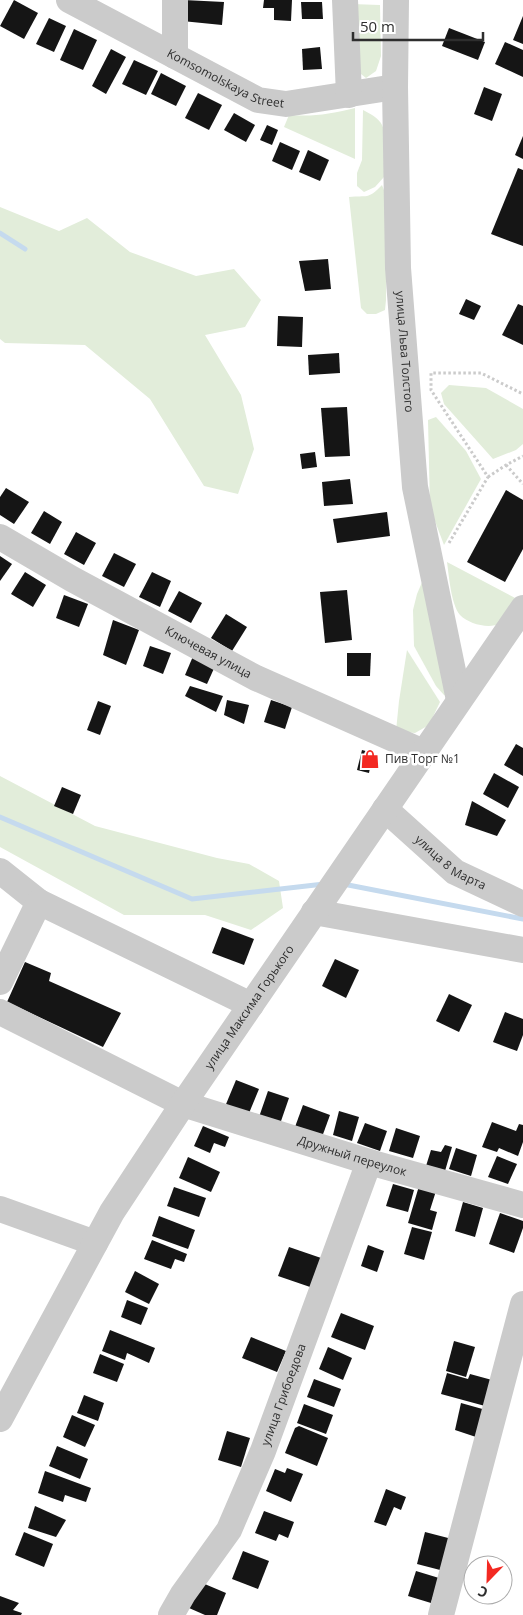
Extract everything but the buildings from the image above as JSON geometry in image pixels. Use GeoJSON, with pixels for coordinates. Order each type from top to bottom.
{"type":"FeatureCollection","features":[{"type":"Feature","properties":{"kind":"street","name":"Komsomolskaya Street"},"geometry":{"type":"LineString","coordinates":[[69,0],[258,100],[286,104],[395,87]]}},
{"type":"Feature","properties":{"kind":"street"},"geometry":{"type":"LineString","coordinates":[[175,0],[175,56]]}},
{"type":"Feature","properties":{"kind":"street"},"geometry":{"type":"LineString","coordinates":[[345,0],[349,95]]}},
{"type":"Feature","properties":{"kind":"street","name":"улица Льва Толстого"},"geometry":{"type":"LineString","coordinates":[[396,0],[395,87],[399,288],[415,487],[459,700]]}},
{"type":"Feature","properties":{"kind":"street","name":"Ключевая улица"},"geometry":{"type":"LineString","coordinates":[[0,537],[72,580],[256,678],[423,752]]}},
{"type":"Feature","properties":{"kind":"street","name":"улица Максима Горького"},"geometry":{"type":"LineString","coordinates":[[0,1419],[112,1212],[251,1004],[523,608]]}},
{"type":"Feature","properties":{"kind":"street","name":"улица 8 Марта"},"geometry":{"type":"LineString","coordinates":[[385,809],[455,872],[523,904]]}},
{"type":"Feature","properties":{"kind":"street"},"geometry":{"type":"LineString","coordinates":[[0,871],[39,902],[251,1004]]}},
{"type":"Feature","properties":{"kind":"street"},"geometry":{"type":"LineString","coordinates":[[0,982],[39,902]]}},
{"type":"Feature","properties":{"kind":"street"},"geometry":{"type":"LineString","coordinates":[[314,912],[523,950]]}},
{"type":"Feature","properties":{"kind":"street","name":"Дружный переулок"},"geometry":{"type":"LineString","coordinates":[[0,1012],[183,1104],[369,1162],[523,1205]]}},
{"type":"Feature","properties":{"kind":"street","name":"улица Грибоедова"},"geometry":{"type":"LineString","coordinates":[[171,1615],[183,1594],[229,1530],[263,1451],[369,1162]]}},
{"type":"Feature","properties":{"kind":"street"},"geometry":{"type":"LineString","coordinates":[[0,1209],[95,1243]]}},
{"type":"Feature","properties":{"kind":"street"},"geometry":{"type":"LineString","coordinates":[[441,1615],[523,1304]]}},
{"type":"Feature","properties":{"kind":"path"},"geometry":{"type":"LineString","coordinates":[[488,477],[431,390],[431,373],[481,373],[523,394]]}},
{"type":"Feature","properties":{"kind":"path"},"geometry":{"type":"LineString","coordinates":[[433,572],[488,477],[523,456]]}},
{"type":"Feature","properties":{"kind":"path"},"geometry":{"type":"LineString","coordinates":[[506,465],[523,484]]}},
{"type":"Feature","properties":{"kind":"green space"},"geometry":{"type":"Polygon","coordinates":[[[351,4],[380,5],[381,56],[376,71],[366,78],[356,70],[351,4]]]}},
{"type":"Feature","properties":{"kind":"green space"},"geometry":{"type":"Polygon","coordinates":[[[355,108],[355,159],[284,127],[289,115],[306,116],[355,108]]]}},
{"type":"Feature","properties":{"kind":"green space"},"geometry":{"type":"Polygon","coordinates":[[[363,110],[381,122],[385,143],[384,177],[375,187],[364,192],[357,186],[357,173],[362,160],[363,110]]]}},
{"type":"Feature","properties":{"kind":"green space"},"geometry":{"type":"Polygon","coordinates":[[[382,185],[387,198],[385,310],[376,314],[367,314],[361,308],[349,197],[370,195],[382,185]]]}},
{"type":"Feature","properties":{"kind":"green space"},"geometry":{"type":"Polygon","coordinates":[[[0,207],[59,231],[87,218],[130,252],[196,276],[234,269],[261,300],[245,327],[205,335],[241,395],[254,449],[238,494],[204,486],[150,399],[85,345],[5,343],[0,339],[0,207]]]}},
{"type":"Feature","properties":{"kind":"green space"},"geometry":{"type":"Polygon","coordinates":[[[449,385],[486,388],[523,409],[523,444],[516,450],[493,459],[444,404],[441,393],[449,385]]]}},
{"type":"Feature","properties":{"kind":"green space"},"geometry":{"type":"Polygon","coordinates":[[[436,417],[466,451],[481,479],[444,545],[430,508],[428,420],[436,417]]]}},
{"type":"Feature","properties":{"kind":"green space"},"geometry":{"type":"Polygon","coordinates":[[[447,562],[519,600],[510,617],[499,624],[485,626],[471,622],[460,615],[452,597],[447,562]]]}},
{"type":"Feature","properties":{"kind":"green space"},"geometry":{"type":"Polygon","coordinates":[[[423,580],[452,698],[444,695],[436,686],[414,646],[413,610],[423,580]]]}},
{"type":"Feature","properties":{"kind":"green space"},"geometry":{"type":"Polygon","coordinates":[[[407,650],[440,702],[429,725],[415,733],[396,731],[407,650]]]}},
{"type":"Feature","properties":{"kind":"green space"},"geometry":{"type":"Polygon","coordinates":[[[0,776],[95,826],[217,858],[249,864],[279,881],[283,908],[251,930],[205,915],[124,915],[0,847],[0,776]]]}},
{"type":"Feature","properties":{"kind":"waterway"},"geometry":{"type":"LineString","coordinates":[[0,233],[25,249]]}},
{"type":"Feature","properties":{"kind":"waterway"},"geometry":{"type":"LineString","coordinates":[[0,817],[192,899],[324,884]]}},
{"type":"Feature","properties":{"kind":"waterway"},"geometry":{"type":"LineString","coordinates":[[343,884],[523,919]]}},
{"type":"Feature","properties":{"kind":"place","name":"Пив Торг №1"},"geometry":{"type":"Point","coordinates":[370,759]}}]}
